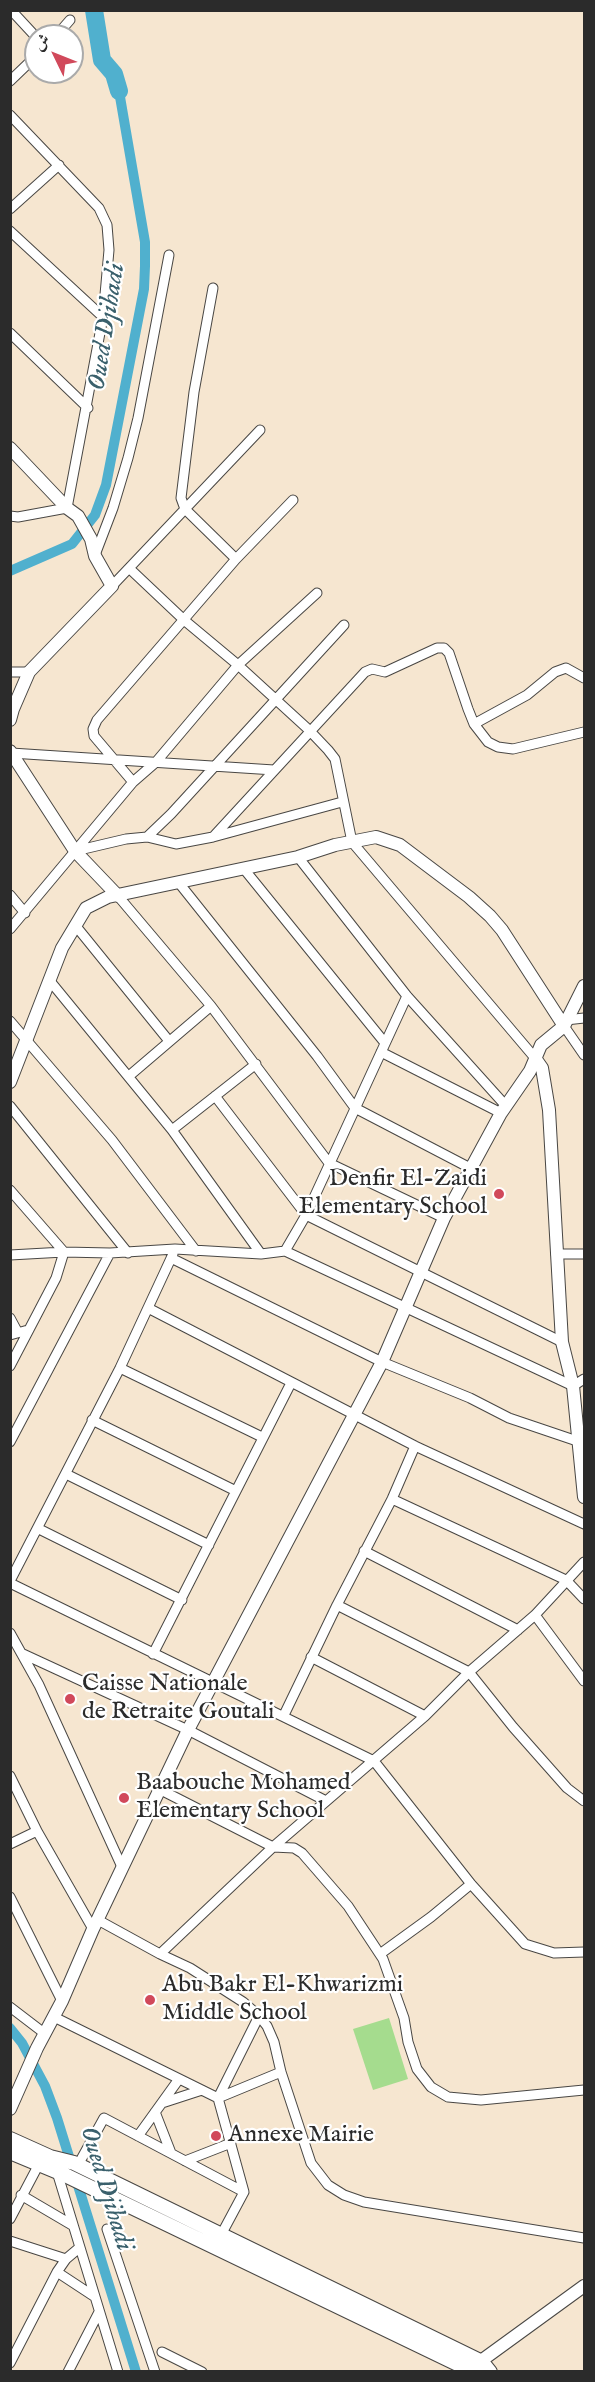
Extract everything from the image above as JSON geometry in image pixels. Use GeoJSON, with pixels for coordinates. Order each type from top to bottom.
{"type":"FeatureCollection","features":[{"type":"Feature","properties":{"kind":"main road"},"geometry":{"type":"LineString","coordinates":[[10,2139],[60,2173],[82,2184],[477,2369]]}},
{"type":"Feature","properties":{"kind":"main road"},"geometry":{"type":"LineString","coordinates":[[10,2152],[45,2161],[76,2164],[221,2235],[477,2369]]}},
{"type":"Feature","properties":{"kind":"street"},"geometry":{"type":"LineString","coordinates":[[11,10],[24,24]]}},
{"type":"Feature","properties":{"kind":"street"},"geometry":{"type":"LineString","coordinates":[[67,24],[70,21]]}},
{"type":"Feature","properties":{"kind":"street"},"geometry":{"type":"LineString","coordinates":[[10,81],[24,68]]}},
{"type":"Feature","properties":{"kind":"street"},"geometry":{"type":"LineString","coordinates":[[10,115],[99,208],[106,225],[109,250],[103,317],[68,508]]}},
{"type":"Feature","properties":{"kind":"street"},"geometry":{"type":"LineString","coordinates":[[10,209],[58,165]]}},
{"type":"Feature","properties":{"kind":"street"},"geometry":{"type":"LineString","coordinates":[[10,231],[103,317]]}},
{"type":"Feature","properties":{"kind":"street"},"geometry":{"type":"LineString","coordinates":[[95,556],[113,508],[131,448],[168,255]]}},
{"type":"Feature","properties":{"kind":"street"},"geometry":{"type":"LineString","coordinates":[[213,288],[194,392],[181,498],[185,509],[236,559]]}},
{"type":"Feature","properties":{"kind":"street"},"geometry":{"type":"LineString","coordinates":[[10,333],[88,408]]}},
{"type":"Feature","properties":{"kind":"street"},"geometry":{"type":"LineString","coordinates":[[10,720],[30,672],[260,430]]}},
{"type":"Feature","properties":{"kind":"street"},"geometry":{"type":"LineString","coordinates":[[10,448],[78,516],[91,538],[95,556],[112,586]]}},
{"type":"Feature","properties":{"kind":"street"},"geometry":{"type":"LineString","coordinates":[[133,782],[94,736],[93,729],[97,720],[236,559],[293,500]]}},
{"type":"Feature","properties":{"kind":"street"},"geometry":{"type":"LineString","coordinates":[[10,525],[14,517],[68,508]]}},
{"type":"Feature","properties":{"kind":"street"},"geometry":{"type":"LineString","coordinates":[[130,569],[184,620],[238,665],[309,730],[335,759],[352,842],[536,1058],[542,1068],[549,1110],[562,1342],[579,1382],[580,1442],[585,1497]]}},
{"type":"Feature","properties":{"kind":"street"},"geometry":{"type":"LineString","coordinates":[[10,929],[133,782],[156,762],[238,665],[317,593]]}},
{"type":"Feature","properties":{"kind":"street"},"geometry":{"type":"LineString","coordinates":[[147,837],[216,766],[344,625]]}},
{"type":"Feature","properties":{"kind":"street"},"geometry":{"type":"LineString","coordinates":[[213,837],[309,730],[365,672],[372,669],[385,672],[437,648],[444,648],[453,659],[474,724],[488,742],[498,747],[513,749],[585,732]]}},
{"type":"Feature","properties":{"kind":"street"},"geometry":{"type":"LineString","coordinates":[[474,724],[527,695],[555,672],[566,668],[585,678]]}},
{"type":"Feature","properties":{"kind":"street"},"geometry":{"type":"LineString","coordinates":[[10,672],[30,672]]}},
{"type":"Feature","properties":{"kind":"street"},"geometry":{"type":"LineString","coordinates":[[11,752],[274,770]]}},
{"type":"Feature","properties":{"kind":"street"},"geometry":{"type":"LineString","coordinates":[[11,752],[75,850],[211,1006],[329,1163],[444,1218]]}},
{"type":"Feature","properties":{"kind":"street"},"geometry":{"type":"LineString","coordinates":[[75,850],[147,837],[176,844],[213,837],[342,802]]}},
{"type":"Feature","properties":{"kind":"street"},"geometry":{"type":"LineString","coordinates":[[10,1082],[62,948],[86,908],[117,896],[297,857],[376,837],[400,845],[469,897],[502,930],[585,1055]]}},
{"type":"Feature","properties":{"kind":"street"},"geometry":{"type":"LineString","coordinates":[[297,857],[407,996],[504,1109]]}},
{"type":"Feature","properties":{"kind":"street"},"geometry":{"type":"LineString","coordinates":[[244,869],[383,1048],[504,1109]]}},
{"type":"Feature","properties":{"kind":"street"},"geometry":{"type":"LineString","coordinates":[[179,883],[317,1056],[355,1108],[472,1169]]}},
{"type":"Feature","properties":{"kind":"street"},"geometry":{"type":"LineString","coordinates":[[10,895],[25,913]]}},
{"type":"Feature","properties":{"kind":"street"},"geometry":{"type":"LineString","coordinates":[[75,925],[169,1041]]}},
{"type":"Feature","properties":{"kind":"street"},"geometry":{"type":"LineString","coordinates":[[50,981],[172,1130],[261,1254]]}},
{"type":"Feature","properties":{"kind":"street"},"geometry":{"type":"LineString","coordinates":[[11,2106],[188,1730],[382,1362],[444,1218],[504,1109],[530,1071],[541,1045],[565,1023],[585,986]]}},
{"type":"Feature","properties":{"kind":"street"},"geometry":{"type":"LineString","coordinates":[[285,1251],[306,1215],[407,996]]}},
{"type":"Feature","properties":{"kind":"street"},"geometry":{"type":"LineString","coordinates":[[129,1076],[211,1006]]}},
{"type":"Feature","properties":{"kind":"street"},"geometry":{"type":"LineString","coordinates":[[565,1023],[585,1018]]}},
{"type":"Feature","properties":{"kind":"street"},"geometry":{"type":"LineString","coordinates":[[10,1020],[112,1140],[196,1251]]}},
{"type":"Feature","properties":{"kind":"street"},"geometry":{"type":"LineString","coordinates":[[172,1130],[256,1064]]}},
{"type":"Feature","properties":{"kind":"street"},"geometry":{"type":"LineString","coordinates":[[215,1096],[306,1215],[562,1342]]}},
{"type":"Feature","properties":{"kind":"street"},"geometry":{"type":"LineString","coordinates":[[10,1106],[128,1253]]}},
{"type":"Feature","properties":{"kind":"street"},"geometry":{"type":"LineString","coordinates":[[10,1190],[64,1252]]}},
{"type":"Feature","properties":{"kind":"street"},"geometry":{"type":"LineString","coordinates":[[10,1255],[64,1252],[173,1253],[196,1251],[261,1254],[285,1251],[407,1308],[579,1382]]}},
{"type":"Feature","properties":{"kind":"street"},"geometry":{"type":"LineString","coordinates":[[10,1366],[56,1278],[64,1252]]}},
{"type":"Feature","properties":{"kind":"street"},"geometry":{"type":"LineString","coordinates":[[10,1442],[110,1253]]}},
{"type":"Feature","properties":{"kind":"street"},"geometry":{"type":"LineString","coordinates":[[173,1253],[120,1368],[10,1582],[374,1761],[471,1884],[525,1944],[554,1953],[585,1952]]}},
{"type":"Feature","properties":{"kind":"street"},"geometry":{"type":"LineString","coordinates":[[173,1253],[382,1362],[470,1398],[509,1418],[580,1442]]}},
{"type":"Feature","properties":{"kind":"street"},"geometry":{"type":"LineString","coordinates":[[556,1254],[585,1254]]}},
{"type":"Feature","properties":{"kind":"street"},"geometry":{"type":"LineString","coordinates":[[148,1308],[416,1446],[585,1524]]}},
{"type":"Feature","properties":{"kind":"street"},"geometry":{"type":"LineString","coordinates":[[10,1318],[14,1333],[28,1330]]}},
{"type":"Feature","properties":{"kind":"street"},"geometry":{"type":"LineString","coordinates":[[120,1368],[262,1437]]}},
{"type":"Feature","properties":{"kind":"street"},"geometry":{"type":"LineString","coordinates":[[153,1654],[291,1383]]}},
{"type":"Feature","properties":{"kind":"street"},"geometry":{"type":"LineString","coordinates":[[92,1420],[236,1491]]}},
{"type":"Feature","properties":{"kind":"street"},"geometry":{"type":"LineString","coordinates":[[284,1715],[392,1499],[416,1446]]}},
{"type":"Feature","properties":{"kind":"street"},"geometry":{"type":"LineString","coordinates":[[66,1474],[209,1545]]}},
{"type":"Feature","properties":{"kind":"street"},"geometry":{"type":"LineString","coordinates":[[392,1499],[566,1580],[585,1599]]}},
{"type":"Feature","properties":{"kind":"street"},"geometry":{"type":"LineString","coordinates":[[39,1529],[182,1600]]}},
{"type":"Feature","properties":{"kind":"street"},"geometry":{"type":"LineString","coordinates":[[364,1551],[518,1630]]}},
{"type":"Feature","properties":{"kind":"street"},"geometry":{"type":"LineString","coordinates":[[160,1954],[273,1847],[425,1716],[469,1672],[535,1615],[585,1562]]}},
{"type":"Feature","properties":{"kind":"street"},"geometry":{"type":"LineString","coordinates":[[337,1605],[469,1672],[567,1788],[585,1801]]}},
{"type":"Feature","properties":{"kind":"street"},"geometry":{"type":"LineString","coordinates":[[535,1615],[585,1681]]}},
{"type":"Feature","properties":{"kind":"street"},"geometry":{"type":"LineString","coordinates":[[10,1633],[39,1685],[122,1868]]}},
{"type":"Feature","properties":{"kind":"street"},"geometry":{"type":"LineString","coordinates":[[21,1653],[188,1730],[326,1801]]}},
{"type":"Feature","properties":{"kind":"street"},"geometry":{"type":"LineString","coordinates":[[311,1657],[425,1716]]}},
{"type":"Feature","properties":{"kind":"street"},"geometry":{"type":"LineString","coordinates":[[10,1776],[37,1831],[95,1925],[190,1968],[243,2002],[267,2026],[274,2042],[281,2072],[310,2163],[328,2185],[344,2195],[364,2202],[585,2238]]}},
{"type":"Feature","properties":{"kind":"street"},"geometry":{"type":"LineString","coordinates":[[159,1789],[273,1847],[294,1848],[302,1853],[312,1868],[348,1906],[380,1954],[397,1996],[417,2069],[431,2087],[448,2097],[481,2100],[585,2090]]}},
{"type":"Feature","properties":{"kind":"street"},"geometry":{"type":"LineString","coordinates":[[10,1844],[37,1831]]}},
{"type":"Feature","properties":{"kind":"street"},"geometry":{"type":"LineString","coordinates":[[380,1954],[471,1884]]}},
{"type":"Feature","properties":{"kind":"street"},"geometry":{"type":"LineString","coordinates":[[10,1897],[62,2001]]}},
{"type":"Feature","properties":{"kind":"street"},"geometry":{"type":"LineString","coordinates":[[10,2007],[44,2032]]}},
{"type":"Feature","properties":{"kind":"street"},"geometry":{"type":"LineString","coordinates":[[54,2016],[218,2098],[281,2072]]}},
{"type":"Feature","properties":{"kind":"street"},"geometry":{"type":"LineString","coordinates":[[221,2235],[244,2192],[218,2098],[259,2016]]}},
{"type":"Feature","properties":{"kind":"street"},"geometry":{"type":"LineString","coordinates":[[138,2136],[179,2079]]}},
{"type":"Feature","properties":{"kind":"street"},"geometry":{"type":"LineString","coordinates":[[162,2103],[202,2090]]}},
{"type":"Feature","properties":{"kind":"street"},"geometry":{"type":"LineString","coordinates":[[155,2112],[171,2153]]}},
{"type":"Feature","properties":{"kind":"street"},"geometry":{"type":"LineString","coordinates":[[76,2164],[104,2118],[244,2192]]}},
{"type":"Feature","properties":{"kind":"street"},"geometry":{"type":"LineString","coordinates":[[185,2161],[231,2143]]}},
{"type":"Feature","properties":{"kind":"street"},"geometry":{"type":"LineString","coordinates":[[10,2219],[21,2195],[45,2161]]}},
{"type":"Feature","properties":{"kind":"street"},"geometry":{"type":"LineString","coordinates":[[60,2173],[72,2225],[118,2372]]}},
{"type":"Feature","properties":{"kind":"street"},"geometry":{"type":"LineString","coordinates":[[21,2195],[72,2225]]}},
{"type":"Feature","properties":{"kind":"street"},"geometry":{"type":"LineString","coordinates":[[106,2229],[155,2372]]}},
{"type":"Feature","properties":{"kind":"street"},"geometry":{"type":"LineString","coordinates":[[10,2241],[66,2259]]}},
{"type":"Feature","properties":{"kind":"street"},"geometry":{"type":"LineString","coordinates":[[10,2363],[57,2272],[66,2259],[79,2248]]}},
{"type":"Feature","properties":{"kind":"street"},"geometry":{"type":"LineString","coordinates":[[57,2272],[95,2296]]}},
{"type":"Feature","properties":{"kind":"street"},"geometry":{"type":"LineString","coordinates":[[477,2369],[585,2286]]}},
{"type":"Feature","properties":{"kind":"street"},"geometry":{"type":"LineString","coordinates":[[68,2372],[99,2312]]}},
{"type":"Feature","properties":{"kind":"street"},"geometry":{"type":"LineString","coordinates":[[162,2352],[202,2372]]}},
{"type":"Feature","properties":{"kind":"green space"},"geometry":{"type":"Polygon","coordinates":[[[389,2018],[408,2079],[373,2090],[353,2029],[389,2018]]]}},
{"type":"Feature","properties":{"kind":"waterway","name":"Oued Djihadi"},"geometry":{"type":"LineString","coordinates":[[94,10],[102,60],[114,74],[119,91]]}},
{"type":"Feature","properties":{"kind":"waterway","name":"Oued Djihadi"},"geometry":{"type":"LineString","coordinates":[[10,571],[72,544],[95,515],[106,485],[144,289],[145,266],[145,242],[119,91]]}},
{"type":"Feature","properties":{"kind":"waterway","name":"Oued Djihadi"},"geometry":{"type":"LineString","coordinates":[[10,2028],[22,2043],[45,2086],[57,2118],[136,2372]]}},
{"type":"Feature","properties":{"kind":"place","name":"Denfir El-Zaidi Elementary School"},"geometry":{"type":"Point","coordinates":[499,1194]}},
{"type":"Feature","properties":{"kind":"place","name":"Caisse Nationale de Retraite Goutali"},"geometry":{"type":"Point","coordinates":[70,1699]}},
{"type":"Feature","properties":{"kind":"place","name":"Baabouche Mohamed Elementary School"},"geometry":{"type":"Point","coordinates":[124,1798]}},
{"type":"Feature","properties":{"kind":"place","name":"Abu Bakr El-Khwarizmi Middle School"},"geometry":{"type":"Point","coordinates":[150,2000]}},
{"type":"Feature","properties":{"kind":"place","name":"Annexe Mairie"},"geometry":{"type":"Point","coordinates":[216,2136]}}]}
